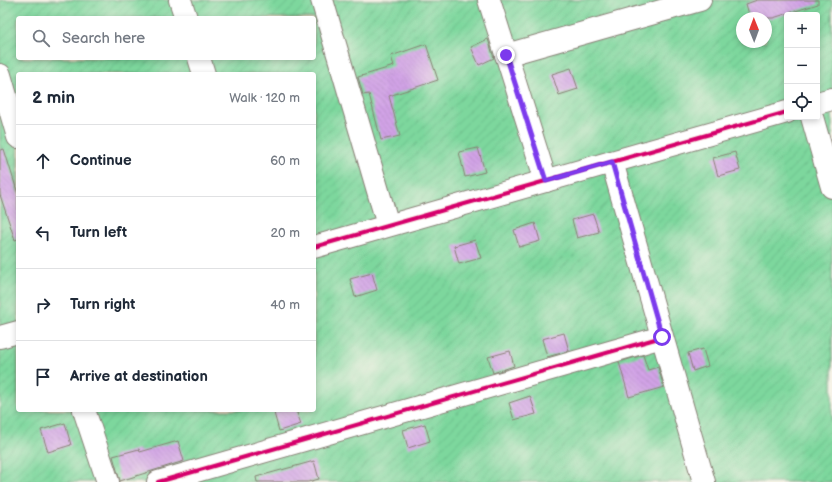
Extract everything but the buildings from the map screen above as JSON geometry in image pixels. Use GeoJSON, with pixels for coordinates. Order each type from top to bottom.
{"type":"FeatureCollection","features":[{"type":"Feature","properties":{"kind":"street"},"geometry":{"type":"LineString","coordinates":[[180,0],[185,16]]}},
{"type":"Feature","properties":{"kind":"street"},"geometry":{"type":"LineString","coordinates":[[322,0],[388,225]]}},
{"type":"Feature","properties":{"kind":"street"},"geometry":{"type":"LineString","coordinates":[[489,0],[546,181]]}},
{"type":"Feature","properties":{"kind":"street"},"geometry":{"type":"LineString","coordinates":[[506,55],[700,0]]}},
{"type":"Feature","properties":{"kind":"street"},"geometry":{"type":"LineString","coordinates":[[200,60],[203,72]]}},
{"type":"Feature","properties":{"kind":"street"},"geometry":{"type":"LineString","coordinates":[[0,75],[16,129]]}},
{"type":"Feature","properties":{"kind":"street"},"geometry":{"type":"LineString","coordinates":[[820,102],[832,99]]}},
{"type":"Feature","properties":{"kind":"street"},"geometry":{"type":"LineString","coordinates":[[316,246],[784,113]]}},
{"type":"Feature","properties":{"kind":"street"},"geometry":{"type":"LineString","coordinates":[[813,120],[832,188]]}},
{"type":"Feature","properties":{"kind":"street"},"geometry":{"type":"LineString","coordinates":[[612,162],[704,482]]}},
{"type":"Feature","properties":{"kind":"street"},"geometry":{"type":"LineString","coordinates":[[0,337],[16,333]]}},
{"type":"Feature","properties":{"kind":"street"},"geometry":{"type":"LineString","coordinates":[[158,482],[662,337]]}},
{"type":"Feature","properties":{"kind":"street"},"geometry":{"type":"LineString","coordinates":[[85,412],[108,482]]}},
{"type":"Feature","properties":{"kind":"green space"},"geometry":{"type":"Polygon","coordinates":[[[0,0],[832,0],[832,482],[0,482],[0,0]]]}},
{"type":"Feature","properties":{"kind":"cycle path"},"geometry":{"type":"LineString","coordinates":[[316,246],[784,113]]}},
{"type":"Feature","properties":{"kind":"cycle path"},"geometry":{"type":"LineString","coordinates":[[158,482],[662,337]]}},
{"type":"Feature","properties":{"kind":"route"},"geometry":{"type":"LineString","coordinates":[[506,55],[546,181],[612,162],[662,337]]}}]}
